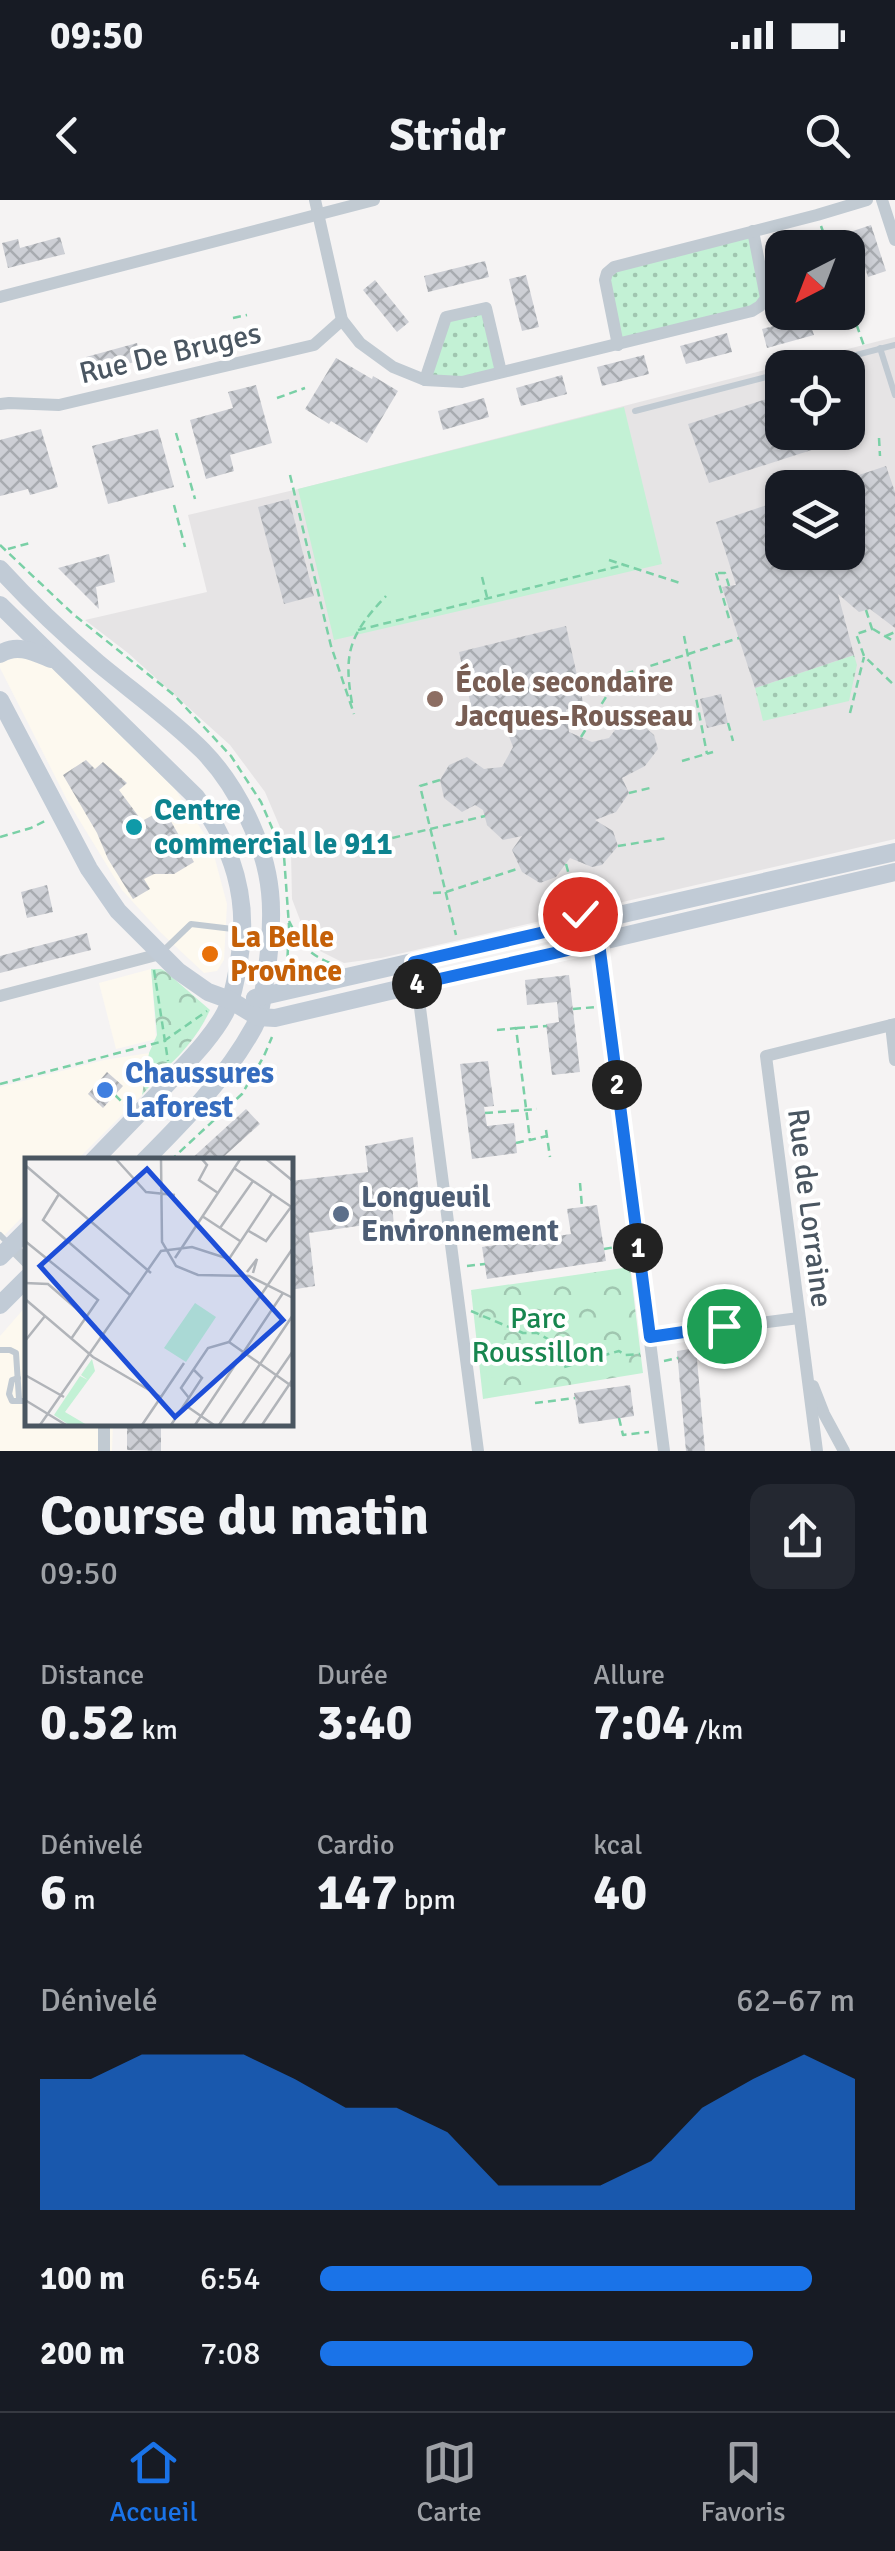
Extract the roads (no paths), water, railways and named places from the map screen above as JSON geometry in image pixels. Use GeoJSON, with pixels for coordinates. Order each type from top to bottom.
{"type":"FeatureCollection","features":[{"type":"Feature","properties":{"kind":"street"},"geometry":{"type":"LineString","coordinates":[[0,297],[316,207],[374,200]]}},
{"type":"Feature","properties":{"kind":"street"},"geometry":{"type":"LineString","coordinates":[[798,200],[802,218]]}},
{"type":"Feature","properties":{"kind":"street"},"geometry":{"type":"LineString","coordinates":[[618,344],[605,280],[614,267],[868,200]]}},
{"type":"Feature","properties":{"kind":"street"},"geometry":{"type":"LineString","coordinates":[[882,200],[895,240]]}},
{"type":"Feature","properties":{"kind":"street"},"geometry":{"type":"LineString","coordinates":[[316,207],[342,320],[360,343],[393,368],[425,380],[462,382],[752,311],[766,298],[753,231]]}},
{"type":"Feature","properties":{"kind":"street"},"geometry":{"type":"LineString","coordinates":[[425,380],[446,317],[486,308],[501,372]]}},
{"type":"Feature","properties":{"kind":"street","name":"Rue De Bruges"},"geometry":{"type":"LineString","coordinates":[[0,404],[59,406],[314,345],[342,320]]}},
{"type":"Feature","properties":{"kind":"street"},"geometry":{"type":"LineString","coordinates":[[3,559],[95,660],[170,720],[205,754],[240,798],[270,890],[271,940],[258,1018],[192,1114],[147,1158]]}},
{"type":"Feature","properties":{"kind":"street"},"geometry":{"type":"LineString","coordinates":[[0,605],[196,797],[225,843],[239,885],[242,930],[236,978],[224,1015],[192,1057],[96,1158]]}},
{"type":"Feature","properties":{"kind":"street"},"geometry":{"type":"LineString","coordinates":[[0,654],[8,649],[23,649],[63,665]]}},
{"type":"Feature","properties":{"kind":"street"},"geometry":{"type":"LineString","coordinates":[[0,701],[89,870],[118,911],[178,971],[258,1018],[275,1018],[895,872]]}},
{"type":"Feature","properties":{"kind":"street"},"geometry":{"type":"LineString","coordinates":[[230,1000],[263,997],[895,852]]}},
{"type":"Feature","properties":{"kind":"street"},"geometry":{"type":"LineString","coordinates":[[599,943],[664,1451]]}},
{"type":"Feature","properties":{"kind":"street"},"geometry":{"type":"LineString","coordinates":[[0,996],[160,954]]}},
{"type":"Feature","properties":{"kind":"street"},"geometry":{"type":"LineString","coordinates":[[414,962],[478,1451]]}},
{"type":"Feature","properties":{"kind":"street"},"geometry":{"type":"LineString","coordinates":[[893,1025],[895,1060]]}},
{"type":"Feature","properties":{"kind":"street","name":"Rue de Lorraine"},"geometry":{"type":"LineString","coordinates":[[816,1451],[766,1056],[893,1025]]}},
{"type":"Feature","properties":{"kind":"street"},"geometry":{"type":"LineString","coordinates":[[25,1231],[4,1246],[25,1261]]}},
{"type":"Feature","properties":{"kind":"street"},"geometry":{"type":"LineString","coordinates":[[0,1305],[25,1279]]}},
{"type":"Feature","properties":{"kind":"street"},"geometry":{"type":"LineString","coordinates":[[650,1337],[800,1318]]}},
{"type":"Feature","properties":{"kind":"street","name":"Rue de Lorraine"},"geometry":{"type":"LineString","coordinates":[[806,1366],[824,1414],[844,1451]]}},
{"type":"Feature","properties":{"kind":"lane"},"geometry":{"type":"LineString","coordinates":[[865,352],[895,345]]}},
{"type":"Feature","properties":{"kind":"lane"},"geometry":{"type":"LineString","coordinates":[[880,348],[895,395]]}},
{"type":"Feature","properties":{"kind":"lane"},"geometry":{"type":"LineString","coordinates":[[635,411],[765,378]]}},
{"type":"Feature","properties":{"kind":"lane"},"geometry":{"type":"LineString","coordinates":[[160,954],[191,924],[242,930]]}},
{"type":"Feature","properties":{"kind":"lane"},"geometry":{"type":"LineString","coordinates":[[0,1350],[16,1354],[24,1401]]}},
{"type":"Feature","properties":{"kind":"place","name":"École secondaire Jacques-Rousseau"},"geometry":{"type":"Point","coordinates":[435,699]}},
{"type":"Feature","properties":{"kind":"place","name":"Centre commercial le 911"},"geometry":{"type":"Point","coordinates":[134,827]}},
{"type":"Feature","properties":{"kind":"place","name":"La Belle Province"},"geometry":{"type":"Point","coordinates":[210,954]}},
{"type":"Feature","properties":{"kind":"place","name":"Chaussures Laforest"},"geometry":{"type":"Point","coordinates":[105,1090]}},
{"type":"Feature","properties":{"kind":"place","name":"Longueuil Environnement"},"geometry":{"type":"Point","coordinates":[341,1214]}},
{"type":"Feature","properties":{"kind":"park label","name":"Parc Roussillon"},"geometry":{"type":"Point","coordinates":[538,1335]}}]}
